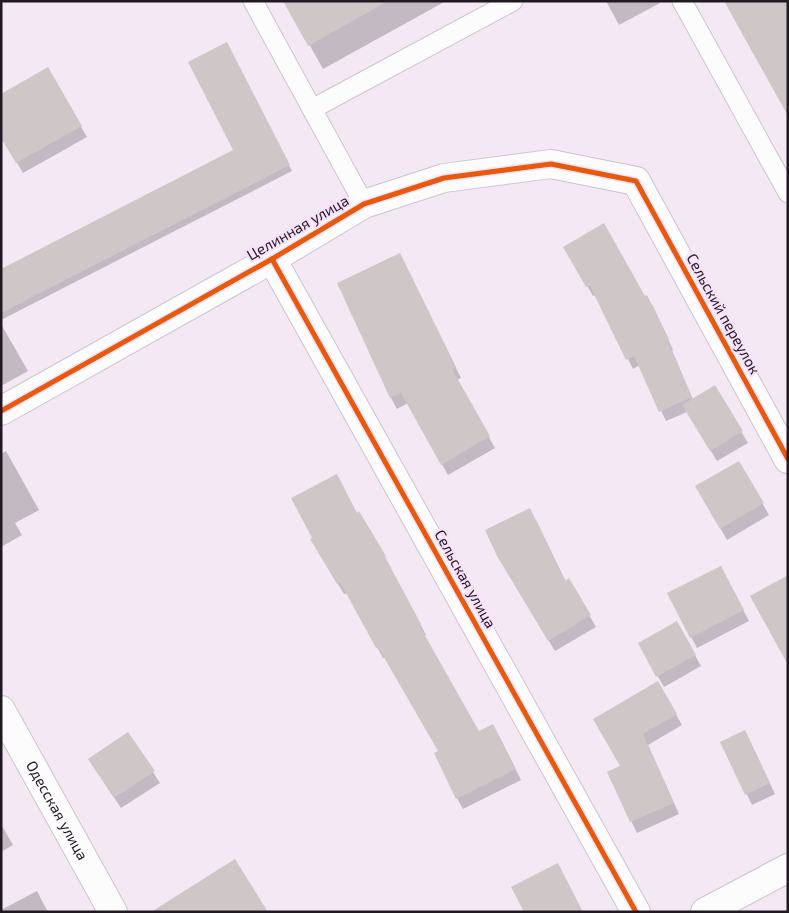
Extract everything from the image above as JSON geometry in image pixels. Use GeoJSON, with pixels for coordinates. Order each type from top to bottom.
{"type":"FeatureCollection","features":[{"type":"Feature","properties":{"kind":"street","name":"Целинная улица"},"geometry":{"type":"LineString","coordinates":[[1,411],[364,204],[444,178],[551,164],[636,181]]}},
{"type":"Feature","properties":{"kind":"street","name":"Сельский переулок"},"geometry":{"type":"LineString","coordinates":[[636,181],[788,459]]}},
{"type":"Feature","properties":{"kind":"street","name":"Сельская улица"},"geometry":{"type":"LineString","coordinates":[[272,258],[636,912]]}},
{"type":"Feature","properties":{"kind":"street","name":"Одесская улица"},"geometry":{"type":"LineString","coordinates":[[1,710],[113,912]]}},
{"type":"Feature","properties":{"kind":"street"},"geometry":{"type":"LineString","coordinates":[[705,912],[788,868]]}},
{"type":"Feature","properties":{"kind":"lane"},"geometry":{"type":"LineString","coordinates":[[253,1],[364,204]]}},
{"type":"Feature","properties":{"kind":"lane"},"geometry":{"type":"LineString","coordinates":[[312,109],[513,1]]}},
{"type":"Feature","properties":{"kind":"lane"},"geometry":{"type":"LineString","coordinates":[[682,1],[788,193]]}},
{"type":"Feature","properties":{"kind":"building"},"geometry":{"type":"Polygon","coordinates":[[[283,1],[388,1],[308,46],[283,1]]]}},
{"type":"Feature","properties":{"kind":"building"},"geometry":{"type":"Polygon","coordinates":[[[724,1],[788,1],[788,116],[724,1]]]}},
{"type":"Feature","properties":{"kind":"building"},"geometry":{"type":"Polygon","coordinates":[[[227,42],[290,165],[1,313],[1,269],[233,150],[188,62],[227,42]]]}},
{"type":"Feature","properties":{"kind":"building"},"geometry":{"type":"Polygon","coordinates":[[[48,67],[82,126],[16,163],[1,138],[1,94],[48,67]]]}},
{"type":"Feature","properties":{"kind":"building"},"geometry":{"type":"Polygon","coordinates":[[[604,223],[645,296],[647,295],[669,339],[667,340],[692,397],[659,412],[634,356],[626,360],[590,286],[586,287],[563,247],[604,223]]]}},
{"type":"Feature","properties":{"kind":"building"},"geometry":{"type":"Polygon","coordinates":[[[400,253],[456,367],[452,369],[490,436],[441,465],[401,393],[390,398],[337,283],[400,253]]]}},
{"type":"Feature","properties":{"kind":"building"},"geometry":{"type":"Polygon","coordinates":[[[715,385],[743,431],[710,451],[682,405],[715,385]]]}},
{"type":"Feature","properties":{"kind":"building"},"geometry":{"type":"Polygon","coordinates":[[[739,461],[764,503],[720,529],[695,486],[739,461]]]}},
{"type":"Feature","properties":{"kind":"building"},"geometry":{"type":"Polygon","coordinates":[[[337,474],[357,513],[359,511],[386,556],[421,624],[419,625],[479,731],[493,724],[516,769],[456,799],[434,753],[438,751],[378,647],[376,648],[340,582],[337,584],[310,539],[312,538],[291,498],[337,474]]]}},
{"type":"Feature","properties":{"kind":"building"},"geometry":{"type":"Polygon","coordinates":[[[530,508],[565,581],[569,578],[591,615],[548,641],[497,556],[485,530],[530,508]]]}},
{"type":"Feature","properties":{"kind":"building"},"geometry":{"type":"Polygon","coordinates":[[[721,566],[744,610],[690,638],[667,593],[721,566]]]}},
{"type":"Feature","properties":{"kind":"building"},"geometry":{"type":"Polygon","coordinates":[[[788,575],[788,665],[750,596],[788,575]]]}},
{"type":"Feature","properties":{"kind":"building"},"geometry":{"type":"Polygon","coordinates":[[[677,621],[696,655],[656,677],[638,643],[677,621]]]}},
{"type":"Feature","properties":{"kind":"building"},"geometry":{"type":"Polygon","coordinates":[[[658,681],[677,714],[643,734],[674,803],[630,822],[607,772],[620,766],[593,719],[658,681]]]}},
{"type":"Feature","properties":{"kind":"building"},"geometry":{"type":"Polygon","coordinates":[[[745,730],[770,783],[745,795],[720,742],[745,730]]]}},
{"type":"Feature","properties":{"kind":"building"},"geometry":{"type":"Polygon","coordinates":[[[128,732],[155,771],[114,798],[88,759],[128,732]]]}},
{"type":"Feature","properties":{"kind":"building"},"geometry":{"type":"Polygon","coordinates":[[[235,859],[268,912],[151,912],[235,859]]]}},
{"type":"Feature","properties":{"kind":"building"},"geometry":{"type":"Polygon","coordinates":[[[558,863],[583,912],[524,912],[511,887],[558,863]]]}},
{"type":"Feature","properties":{"kind":"cycle path"},"geometry":{"type":"LineString","coordinates":[[1,411],[272,259],[364,204],[444,178],[551,164],[636,181],[788,459]]}},
{"type":"Feature","properties":{"kind":"cycle path"},"geometry":{"type":"LineString","coordinates":[[272,259],[636,912]]}}]}
